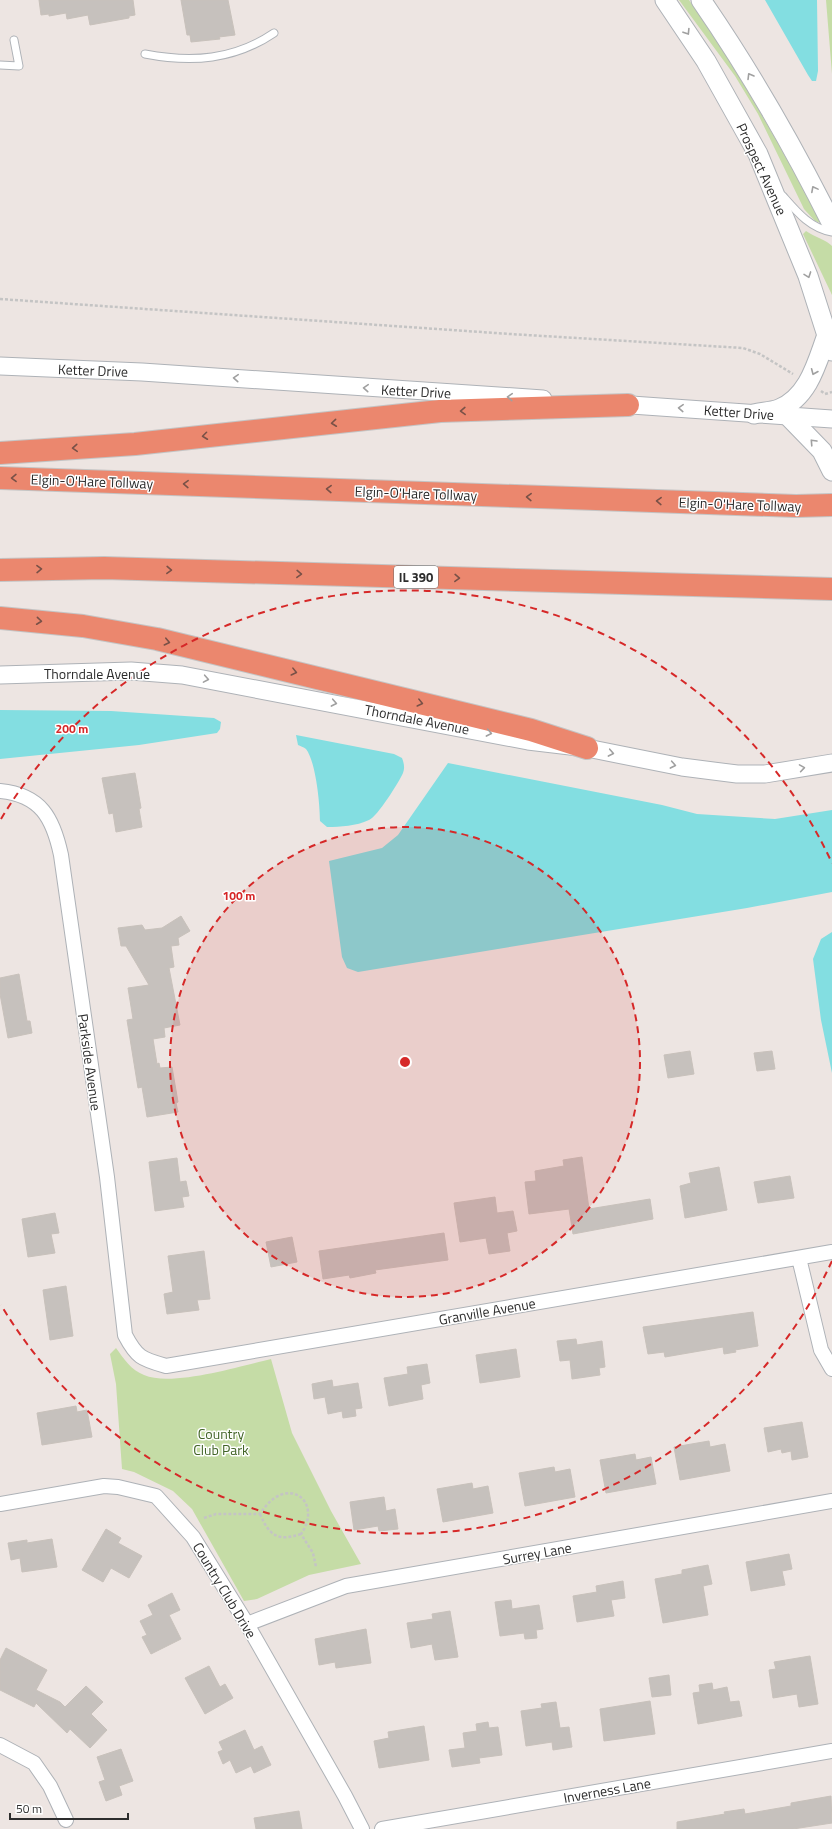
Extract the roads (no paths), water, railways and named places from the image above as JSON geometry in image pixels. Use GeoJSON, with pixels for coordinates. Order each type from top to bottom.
{"type":"FeatureCollection","features":[{"type":"Feature","properties":{"kind":"highway"},"geometry":{"type":"LineString","coordinates":[[0,453],[135,444],[440,411],[628,405]]}},
{"type":"Feature","properties":{"kind":"highway","name":"Elgin-O'Hare Tollway"},"geometry":{"type":"LineString","coordinates":[[0,478],[796,506],[832,505]]}},
{"type":"Feature","properties":{"kind":"highway","name":"IL 390"},"geometry":{"type":"LineString","coordinates":[[0,570],[104,568],[832,589]]}},
{"type":"Feature","properties":{"kind":"highway"},"geometry":{"type":"LineString","coordinates":[[0,618],[83,626],[157,639],[531,730],[587,748]]}},
{"type":"Feature","properties":{"kind":"main road","name":"Prospect Avenue"},"geometry":{"type":"LineString","coordinates":[[665,0],[723,90],[758,154],[772,184],[808,276],[829,343]]}},
{"type":"Feature","properties":{"kind":"main road"},"geometry":{"type":"LineString","coordinates":[[701,0],[730,42],[765,100],[832,224]]}},
{"type":"Feature","properties":{"kind":"main road"},"geometry":{"type":"LineString","coordinates":[[754,414],[779,409],[790,402],[808,383],[829,343]]}},
{"type":"Feature","properties":{"kind":"main road"},"geometry":{"type":"LineString","coordinates":[[788,416],[822,451],[832,471]]}},
{"type":"Feature","properties":{"kind":"street","name":"Ketter Drive"},"geometry":{"type":"LineString","coordinates":[[0,366],[142,372],[832,419]]}},
{"type":"Feature","properties":{"kind":"street","name":"Thorndale Avenue"},"geometry":{"type":"LineString","coordinates":[[0,675],[131,672],[182,675],[528,741],[587,748],[682,767],[737,774],[765,774],[832,763]]}},
{"type":"Feature","properties":{"kind":"street","name":"Parkside Avenue"},"geometry":{"type":"LineString","coordinates":[[0,791],[11,792],[28,797],[43,809],[56,832],[62,855],[107,1177],[125,1335],[132,1349],[143,1360]]}},
{"type":"Feature","properties":{"kind":"street","name":"Granville Avenue"},"geometry":{"type":"LineString","coordinates":[[143,1360],[166,1366],[832,1252]]}},
{"type":"Feature","properties":{"kind":"street"},"geometry":{"type":"LineString","coordinates":[[799,1258],[821,1350],[832,1369]]}},
{"type":"Feature","properties":{"kind":"street","name":"Country Club Drive"},"geometry":{"type":"LineString","coordinates":[[0,1504],[104,1486],[118,1487],[156,1496],[193,1537],[247,1624],[345,1796],[362,1829]]}},
{"type":"Feature","properties":{"kind":"street","name":"Surrey Lane"},"geometry":{"type":"LineString","coordinates":[[247,1624],[346,1586],[832,1501]]}},
{"type":"Feature","properties":{"kind":"street"},"geometry":{"type":"LineString","coordinates":[[0,1745],[34,1763],[50,1786],[66,1820]]}},
{"type":"Feature","properties":{"kind":"street","name":"Inverness Lane"},"geometry":{"type":"LineString","coordinates":[[382,1829],[832,1751]]}},
{"type":"Feature","properties":{"kind":"lane"},"geometry":{"type":"LineString","coordinates":[[145,54],[191,60],[234,53],[257,44],[274,33]]}},
{"type":"Feature","properties":{"kind":"lane"},"geometry":{"type":"LineString","coordinates":[[0,65],[19,66],[14,40]]}},
{"type":"Feature","properties":{"kind":"lane"},"geometry":{"type":"LineString","coordinates":[[772,184],[804,219],[824,231],[832,232]]}},
{"type":"Feature","properties":{"kind":"water"},"geometry":{"type":"Polygon","coordinates":[[[765,0],[817,0],[818,71],[816,81],[812,81],[808,75],[765,0]]]}},
{"type":"Feature","properties":{"kind":"water"},"geometry":{"type":"Polygon","coordinates":[[[0,710],[111,711],[214,718],[221,722],[220,729],[217,733],[139,745],[0,759],[0,710]]]}},
{"type":"Feature","properties":{"kind":"water"},"geometry":{"type":"Polygon","coordinates":[[[296,735],[394,754],[402,758],[404,766],[403,773],[388,799],[377,813],[369,820],[354,825],[327,827],[320,821],[315,773],[312,763],[306,749],[298,745],[296,735]]]}},
{"type":"Feature","properties":{"kind":"water"},"geometry":{"type":"Polygon","coordinates":[[[448,763],[662,805],[697,814],[775,819],[832,810],[832,892],[747,908],[358,972],[347,968],[342,957],[329,861],[382,848],[398,835],[448,763]]]}},
{"type":"Feature","properties":{"kind":"water"},"geometry":{"type":"Polygon","coordinates":[[[832,932],[832,1073],[821,1020],[813,959],[821,939],[832,932]]]}},
{"type":"Feature","properties":{"kind":"park label","name":"Country Club Park"},"geometry":{"type":"Point","coordinates":[221,1442]}}]}
